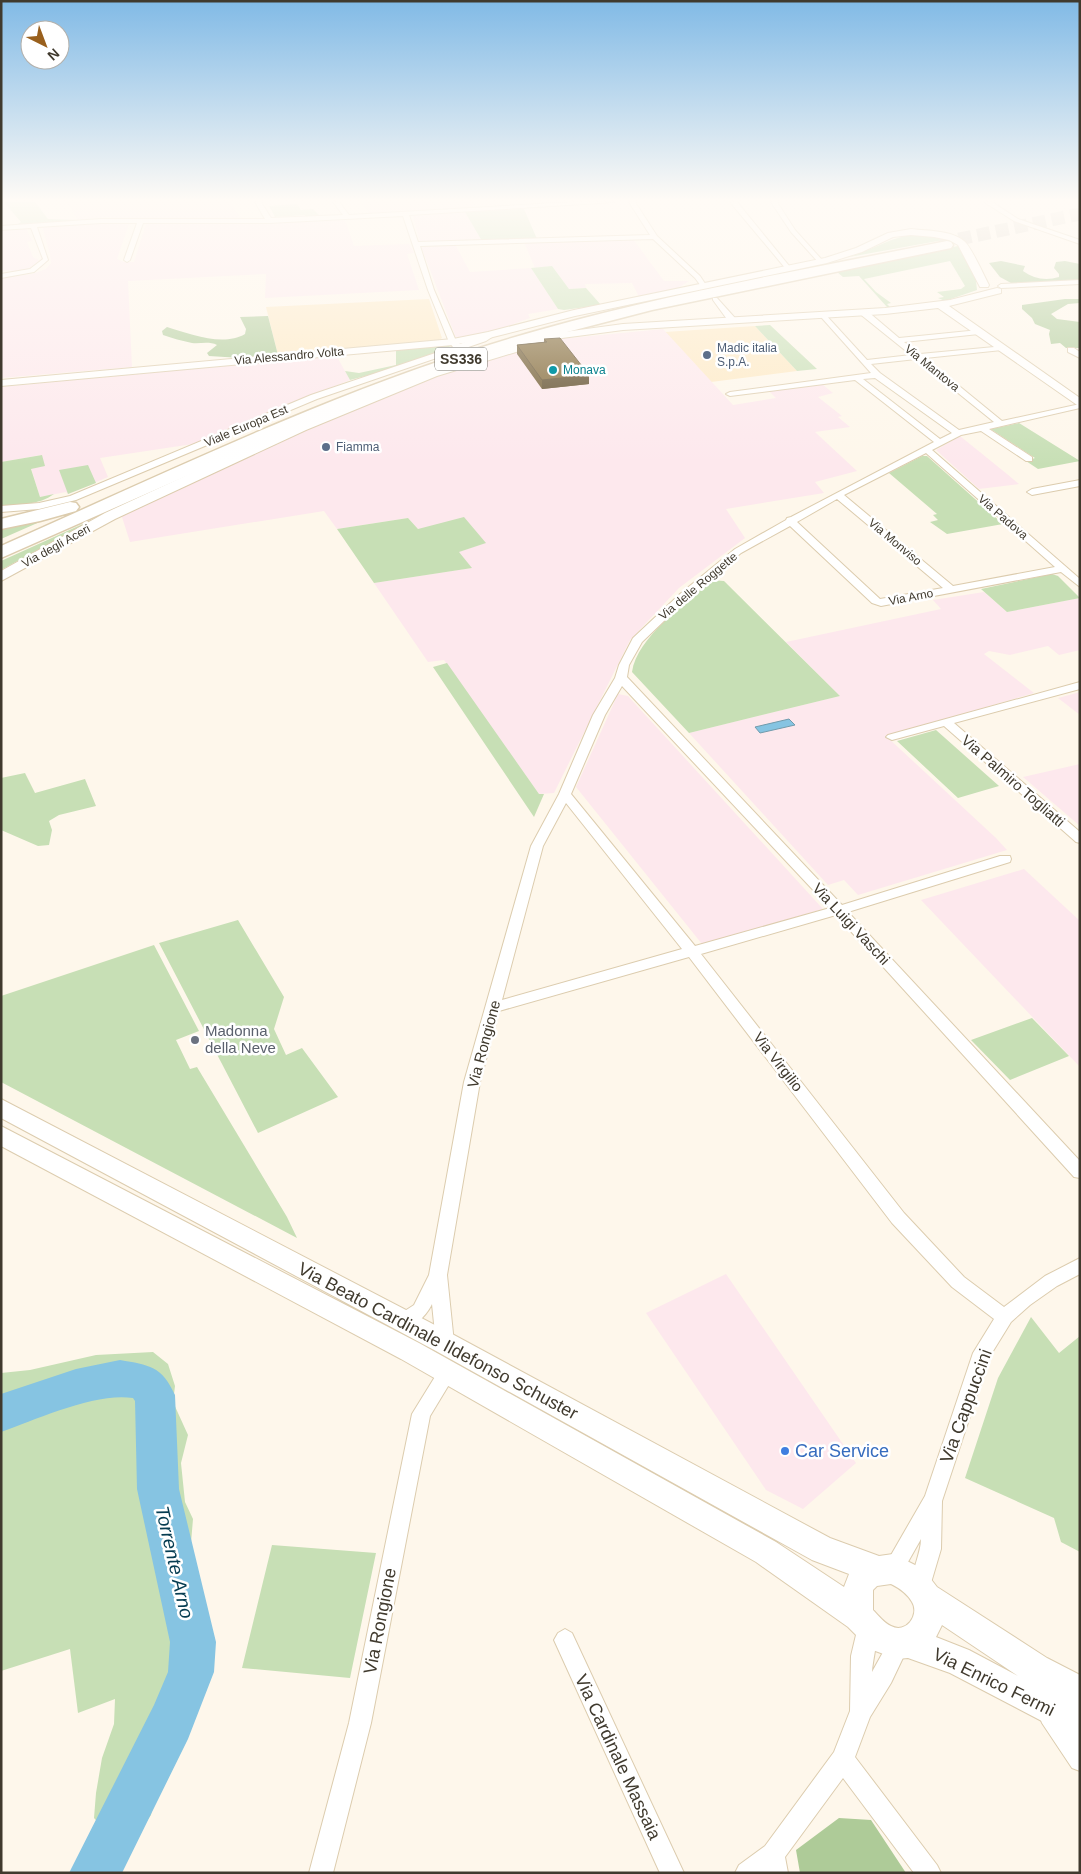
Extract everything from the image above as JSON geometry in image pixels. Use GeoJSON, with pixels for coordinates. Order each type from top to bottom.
{"type":"FeatureCollection","features":[{"type":"Feature","properties":{"kind":"highway","name":"SS336"},"geometry":{"type":"LineString","coordinates":[[3,550],[165,472],[339,396],[403,372],[492,343],[563,323],[632,306],[715,289]]}},
{"type":"Feature","properties":{"kind":"highway","name":"SS336"},"geometry":{"type":"LineString","coordinates":[[3,550],[304,418],[388,384],[472,355],[561,328],[730,289]]}},
{"type":"Feature","properties":{"kind":"highway"},"geometry":{"type":"LineString","coordinates":[[1,524],[40,516],[73,506],[165,472]]}},
{"type":"Feature","properties":{"kind":"street"},"geometry":{"type":"LineString","coordinates":[[432,289],[455,344]]}},
{"type":"Feature","properties":{"kind":"street","name":"Via Alessandro Volta"},"geometry":{"type":"LineString","coordinates":[[1,383],[455,344],[574,313],[682,289]]}},
{"type":"Feature","properties":{"kind":"street"},"geometry":{"type":"LineString","coordinates":[[715,299],[732,320],[824,315],[941,305],[968,299],[986,289]]}},
{"type":"Feature","properties":{"kind":"street"},"geometry":{"type":"LineString","coordinates":[[941,305],[1079,404]]}},
{"type":"Feature","properties":{"kind":"street","name":"Via Mantova"},"geometry":{"type":"LineString","coordinates":[[863,312],[1000,423]]}},
{"type":"Feature","properties":{"kind":"street"},"geometry":{"type":"LineString","coordinates":[[824,315],[877,375],[958,433]]}},
{"type":"Feature","properties":{"kind":"street","name":"Viale Europa Est"},"geometry":{"type":"LineString","coordinates":[[110,516],[224,462],[368,400],[441,372],[561,334],[615,328],[732,320]]}},
{"type":"Feature","properties":{"kind":"street"},"geometry":{"type":"LineString","coordinates":[[898,340],[979,332]]}},
{"type":"Feature","properties":{"kind":"street","name":"Viale Europa Est"},"geometry":{"type":"LineString","coordinates":[[1,509],[39,506],[74,498],[314,398],[455,344]]}},
{"type":"Feature","properties":{"kind":"street"},"geometry":{"type":"LineString","coordinates":[[866,362],[1002,348]]}},
{"type":"Feature","properties":{"kind":"street"},"geometry":{"type":"LineString","coordinates":[[1071,350],[1080,356]]}},
{"type":"Feature","properties":{"kind":"street"},"geometry":{"type":"LineString","coordinates":[[730,394],[877,375]]}},
{"type":"Feature","properties":{"kind":"street"},"geometry":{"type":"LineString","coordinates":[[857,378],[939,442]]}},
{"type":"Feature","properties":{"kind":"street","name":"Via delle Roggette"},"geometry":{"type":"LineString","coordinates":[[551,820],[565,794],[599,714],[621,678],[624,665],[637,640],[738,551],[790,520],[958,433],[1079,404]]}},
{"type":"Feature","properties":{"kind":"street"},"geometry":{"type":"LineString","coordinates":[[981,427],[1029,459]]}},
{"type":"Feature","properties":{"kind":"street","name":"Via Padova"},"geometry":{"type":"LineString","coordinates":[[926,449],[1080,584]]}},
{"type":"Feature","properties":{"kind":"street"},"geometry":{"type":"LineString","coordinates":[[1032,492],[1080,483]]}},
{"type":"Feature","properties":{"kind":"street","name":"Via Monviso"},"geometry":{"type":"LineString","coordinates":[[838,495],[951,590]]}},
{"type":"Feature","properties":{"kind":"street","name":"Via degli Aceri"},"geometry":{"type":"LineString","coordinates":[[1,577],[110,516]]}},
{"type":"Feature","properties":{"kind":"street","name":"Via Arno"},"geometry":{"type":"LineString","coordinates":[[790,520],[878,602],[887,602],[1062,569]]}},
{"type":"Feature","properties":{"kind":"street","name":"Via Luigi Vaschi"},"geometry":{"type":"LineString","coordinates":[[621,678],[839,910],[1080,1172]]}},
{"type":"Feature","properties":{"kind":"street"},"geometry":{"type":"LineString","coordinates":[[892,738],[1080,685]]}},
{"type":"Feature","properties":{"kind":"street","name":"Via Palmiro Togliatti"},"geometry":{"type":"LineString","coordinates":[[947,723],[1080,839]]}},
{"type":"Feature","properties":{"kind":"street","name":"Via Virgilio"},"geometry":{"type":"LineString","coordinates":[[565,794],[693,953],[898,1218],[958,1282],[1005,1317]]}},
{"type":"Feature","properties":{"kind":"street","name":"Via Rongione"},"geometry":{"type":"LineString","coordinates":[[445,1343],[438,1275],[472,1082],[537,846],[551,820]]}},
{"type":"Feature","properties":{"kind":"street"},"geometry":{"type":"LineString","coordinates":[[494,1007],[693,953],[1005,859]]}},
{"type":"Feature","properties":{"kind":"street","name":"Via Beato Cardinale Ildefonso Schuster"},"geometry":{"type":"LineString","coordinates":[[1,1107],[56,1138],[445,1343],[822,1550],[885,1569]]}},
{"type":"Feature","properties":{"kind":"street","name":"Via Beato Cardinale Ildefonso Schuster"},"geometry":{"type":"LineString","coordinates":[[1,1135],[401,1347],[766,1552],[863,1620]]}},
{"type":"Feature","properties":{"kind":"street","name":"Via Cappuccini"},"geometry":{"type":"LineString","coordinates":[[924,1592],[931,1549],[933,1500],[982,1353],[1005,1317],[1024,1300],[1051,1281],[1080,1265]]}},
{"type":"Feature","properties":{"kind":"street","name":"Via Rongione"},"geometry":{"type":"LineString","coordinates":[[403,1321],[420,1310],[438,1275]]}},
{"type":"Feature","properties":{"kind":"street","name":"Via Rongione"},"geometry":{"type":"LineString","coordinates":[[321,1873],[360,1723],[421,1414],[447,1373]]}},
{"type":"Feature","properties":{"kind":"street","name":"Via Cappuccini"},"geometry":{"type":"LineString","coordinates":[[885,1569],[933,1500]]}},
{"type":"Feature","properties":{"kind":"street"},"geometry":{"type":"LineString","coordinates":[[861,1712],[863,1620],[858,1586],[866,1575],[885,1569],[905,1573],[924,1592],[930,1613],[928,1626],[918,1637],[903,1642],[880,1638],[863,1620]]}},
{"type":"Feature","properties":{"kind":"street","name":"Via Enrico Fermi"},"geometry":{"type":"LineString","coordinates":[[924,1592],[970,1628],[1036,1669],[1080,1692]]}},
{"type":"Feature","properties":{"kind":"street","name":"Via Cardinale Massaia"},"geometry":{"type":"LineString","coordinates":[[565,1640],[672,1873]]}},
{"type":"Feature","properties":{"kind":"street"},"geometry":{"type":"LineString","coordinates":[[747,1873],[775,1863],[815,1799],[843,1759],[861,1712],[903,1642]]}},
{"type":"Feature","properties":{"kind":"street","name":"Via Enrico Fermi"},"geometry":{"type":"LineString","coordinates":[[903,1642],[958,1661],[1080,1725]]}},
{"type":"Feature","properties":{"kind":"street"},"geometry":{"type":"LineString","coordinates":[[1043,1704],[1080,1760]]}},
{"type":"Feature","properties":{"kind":"street"},"geometry":{"type":"LineString","coordinates":[[843,1759],[930,1873]]}},
{"type":"Feature","properties":{"kind":"shaded area"},"geometry":{"type":"Polygon","coordinates":[[[1,289],[128,289],[132,367],[1,378],[1,289]]]}},
{"type":"Feature","properties":{"kind":"shaded area"},"geometry":{"type":"Polygon","coordinates":[[[265,289],[419,290],[265,298],[265,289]]]}},
{"type":"Feature","properties":{"kind":"shaded area"},"geometry":{"type":"Polygon","coordinates":[[[438,289],[545,289],[558,309],[528,314],[530,318],[494,331],[456,338],[438,289]]]}},
{"type":"Feature","properties":{"kind":"shaded area"},"geometry":{"type":"Polygon","coordinates":[[[635,289],[672,289],[639,297],[635,289]]]}},
{"type":"Feature","properties":{"kind":"shaded area"},"geometry":{"type":"Polygon","coordinates":[[[429,299],[442,338],[439,340],[278,355],[266,307],[429,299]]]}},
{"type":"Feature","properties":{"kind":"shaded area"},"geometry":{"type":"Polygon","coordinates":[[[755,326],[797,371],[711,382],[665,332],[755,326]]]}},
{"type":"Feature","properties":{"kind":"shaded area"},"geometry":{"type":"Polygon","coordinates":[[[663,329],[733,405],[776,398],[769,391],[822,384],[833,393],[818,397],[842,416],[838,417],[850,427],[815,432],[857,471],[815,482],[824,493],[726,509],[745,538],[679,588],[630,640],[554,793],[539,794],[444,660],[428,662],[374,583],[471,568],[458,552],[485,543],[418,529],[408,518],[337,529],[324,511],[130,542],[121,514],[355,408],[421,382],[566,335],[570,338],[663,329]]]}},
{"type":"Feature","properties":{"kind":"shaded area"},"geometry":{"type":"Polygon","coordinates":[[[336,355],[350,380],[193,444],[100,458],[108,477],[68,494],[66,492],[40,497],[31,468],[41,455],[1,462],[1,387],[336,355]]]}},
{"type":"Feature","properties":{"kind":"shaded area"},"geometry":{"type":"Polygon","coordinates":[[[960,436],[1019,484],[979,489],[936,450],[960,436]]]}},
{"type":"Feature","properties":{"kind":"shaded area"},"geometry":{"type":"Polygon","coordinates":[[[984,592],[1007,612],[1080,598],[1080,650],[1059,655],[1048,646],[1010,655],[989,651],[984,654],[1034,693],[886,736],[1007,850],[858,895],[844,880],[828,885],[689,733],[840,696],[786,642],[941,609],[933,600],[984,592]]]}},
{"type":"Feature","properties":{"kind":"shaded area"},"geometry":{"type":"Polygon","coordinates":[[[1080,692],[1080,715],[1058,698],[1080,692]]]}},
{"type":"Feature","properties":{"kind":"shaded area"},"geometry":{"type":"Polygon","coordinates":[[[618,694],[628,696],[823,909],[702,944],[576,787],[618,694]]]}},
{"type":"Feature","properties":{"kind":"shaded area"},"geometry":{"type":"Polygon","coordinates":[[[1080,764],[1080,826],[1023,777],[1080,764]]]}},
{"type":"Feature","properties":{"kind":"shaded area"},"geometry":{"type":"Polygon","coordinates":[[[1024,869],[1080,921],[1080,1067],[921,900],[1024,869]]]}},
{"type":"Feature","properties":{"kind":"shaded area"},"geometry":{"type":"Polygon","coordinates":[[[726,1274],[856,1463],[803,1509],[766,1490],[646,1313],[726,1274]]]}},
{"type":"Feature","properties":{"kind":"green space"},"geometry":{"type":"Polygon","coordinates":[[[545,289],[587,289],[601,305],[564,310],[558,309],[545,289]]]}},
{"type":"Feature","properties":{"kind":"green space"},"geometry":{"type":"Polygon","coordinates":[[[871,289],[891,303],[887,304],[890,307],[887,307],[871,289]]]}},
{"type":"Feature","properties":{"kind":"green space"},"geometry":{"type":"Polygon","coordinates":[[[957,289],[977,290],[945,301],[938,298],[944,297],[937,292],[957,289]]]}},
{"type":"Feature","properties":{"kind":"green space"},"geometry":{"type":"Polygon","coordinates":[[[1065,299],[1080,299],[1080,303],[1068,304],[1051,314],[1057,319],[1080,322],[1080,348],[1066,348],[1060,343],[1051,344],[1050,330],[1035,324],[1032,318],[1022,309],[1022,305],[1065,299]]]}},
{"type":"Feature","properties":{"kind":"green space"},"geometry":{"type":"Polygon","coordinates":[[[268,316],[278,355],[241,358],[209,356],[207,353],[217,345],[211,343],[192,343],[163,335],[162,331],[167,327],[206,338],[236,338],[245,334],[246,329],[240,317],[268,316]]]}},
{"type":"Feature","properties":{"kind":"green space"},"geometry":{"type":"Polygon","coordinates":[[[770,325],[817,369],[797,371],[755,326],[770,325]]]}},
{"type":"Feature","properties":{"kind":"green space"},"geometry":{"type":"Polygon","coordinates":[[[447,345],[451,347],[377,373],[350,380],[345,371],[359,373],[396,365],[396,350],[447,345]]]}},
{"type":"Feature","properties":{"kind":"green space"},"geometry":{"type":"Polygon","coordinates":[[[1019,423],[1080,461],[1038,469],[1026,461],[1035,458],[991,429],[1019,423]]]}},
{"type":"Feature","properties":{"kind":"green space"},"geometry":{"type":"Polygon","coordinates":[[[42,455],[45,466],[31,469],[40,497],[54,494],[48,498],[22,505],[1,506],[1,462],[42,455]]]}},
{"type":"Feature","properties":{"kind":"green space"},"geometry":{"type":"Polygon","coordinates":[[[922,456],[927,456],[1003,524],[947,534],[930,522],[938,520],[933,515],[937,514],[889,473],[922,456]]]}},
{"type":"Feature","properties":{"kind":"green space"},"geometry":{"type":"Polygon","coordinates":[[[88,465],[96,483],[68,494],[59,470],[88,465]]]}},
{"type":"Feature","properties":{"kind":"green space"},"geometry":{"type":"Polygon","coordinates":[[[51,517],[1,539],[1,527],[51,517]]]}},
{"type":"Feature","properties":{"kind":"green space"},"geometry":{"type":"Polygon","coordinates":[[[464,517],[486,543],[459,552],[472,568],[374,583],[337,529],[408,518],[418,529],[464,517]]]}},
{"type":"Feature","properties":{"kind":"green space"},"geometry":{"type":"Polygon","coordinates":[[[96,518],[1,570],[1,561],[96,518]]]}},
{"type":"Feature","properties":{"kind":"green space"},"geometry":{"type":"Polygon","coordinates":[[[1052,574],[1058,576],[1080,598],[1007,612],[981,589],[1052,574]]]}},
{"type":"Feature","properties":{"kind":"green space"},"geometry":{"type":"Polygon","coordinates":[[[711,580],[724,581],[840,696],[689,733],[632,672],[643,646],[653,634],[676,610],[711,580]]]}},
{"type":"Feature","properties":{"kind":"green space"},"geometry":{"type":"Polygon","coordinates":[[[447,663],[539,794],[544,794],[534,817],[433,667],[447,663]]]}},
{"type":"Feature","properties":{"kind":"green space"},"geometry":{"type":"Polygon","coordinates":[[[936,730],[999,786],[958,798],[897,741],[936,730]]]}},
{"type":"Feature","properties":{"kind":"green space"},"geometry":{"type":"Polygon","coordinates":[[[25,773],[35,793],[85,779],[96,806],[59,815],[49,821],[52,830],[49,845],[38,846],[1,830],[1,778],[25,773]]]}},
{"type":"Feature","properties":{"kind":"green space"},"geometry":{"type":"Polygon","coordinates":[[[238,920],[284,997],[274,1029],[286,1055],[302,1048],[338,1097],[258,1133],[159,943],[238,920]]]}},
{"type":"Feature","properties":{"kind":"green space"},"geometry":{"type":"Polygon","coordinates":[[[154,945],[199,1031],[176,1040],[190,1069],[197,1067],[287,1217],[297,1238],[1,1082],[1,996],[154,945]]]}},
{"type":"Feature","properties":{"kind":"green space"},"geometry":{"type":"Polygon","coordinates":[[[1032,1018],[1069,1056],[1010,1080],[971,1040],[1032,1018]]]}},
{"type":"Feature","properties":{"kind":"green space"},"geometry":{"type":"Polygon","coordinates":[[[1031,1317],[1059,1353],[1080,1336],[1080,1552],[1061,1542],[1054,1518],[965,1478],[998,1378],[1031,1317]]]}},
{"type":"Feature","properties":{"kind":"green space"},"geometry":{"type":"Polygon","coordinates":[[[153,1352],[168,1364],[175,1386],[173,1402],[188,1435],[181,1463],[185,1502],[193,1519],[190,1555],[203,1614],[210,1661],[202,1684],[159,1769],[151,1815],[125,1852],[94,1818],[102,1758],[114,1724],[115,1699],[78,1713],[70,1649],[1,1671],[1,1373],[30,1370],[96,1355],[153,1352]]]}},
{"type":"Feature","properties":{"kind":"green space"},"geometry":{"type":"Polygon","coordinates":[[[272,1545],[376,1553],[350,1678],[242,1668],[272,1545]]]}},
{"type":"Feature","properties":{"kind":"green space"},"geometry":{"type":"Polygon","coordinates":[[[839,1818],[871,1820],[906,1873],[800,1873],[796,1850],[839,1818]]]}},
{"type":"Feature","properties":{"kind":"water"},"geometry":{"type":"Polygon","coordinates":[[[789,719],[795,725],[760,733],[755,727],[789,719]]]}},
{"type":"Feature","properties":{"kind":"building","name":"Monava"},"geometry":{"type":"Polygon","coordinates":[[[560,338],[589,375],[542,380],[517,345],[547,342],[544,339],[560,338]]]}},
{"type":"Feature","properties":{"kind":"waterway","name":"Torrente Arno"},"geometry":{"type":"LineString","coordinates":[[1,1413],[76,1387],[120,1378],[144,1382],[155,1395],[158,1489],[193,1642],[191,1672],[171,1722],[95,1873]]}},
{"type":"Feature","properties":{"kind":"place","name":"Madic italia S.p.A."},"geometry":{"type":"Point","coordinates":[707,355]}},
{"type":"Feature","properties":{"kind":"place","name":"Monava"},"geometry":{"type":"Point","coordinates":[553,370]}},
{"type":"Feature","properties":{"kind":"place","name":"Fiamma"},"geometry":{"type":"Point","coordinates":[326,447]}},
{"type":"Feature","properties":{"kind":"place","name":"Madonna della Neve"},"geometry":{"type":"Point","coordinates":[195,1040]}},
{"type":"Feature","properties":{"kind":"place","name":"Car Service"},"geometry":{"type":"Point","coordinates":[785,1451]}}]}
